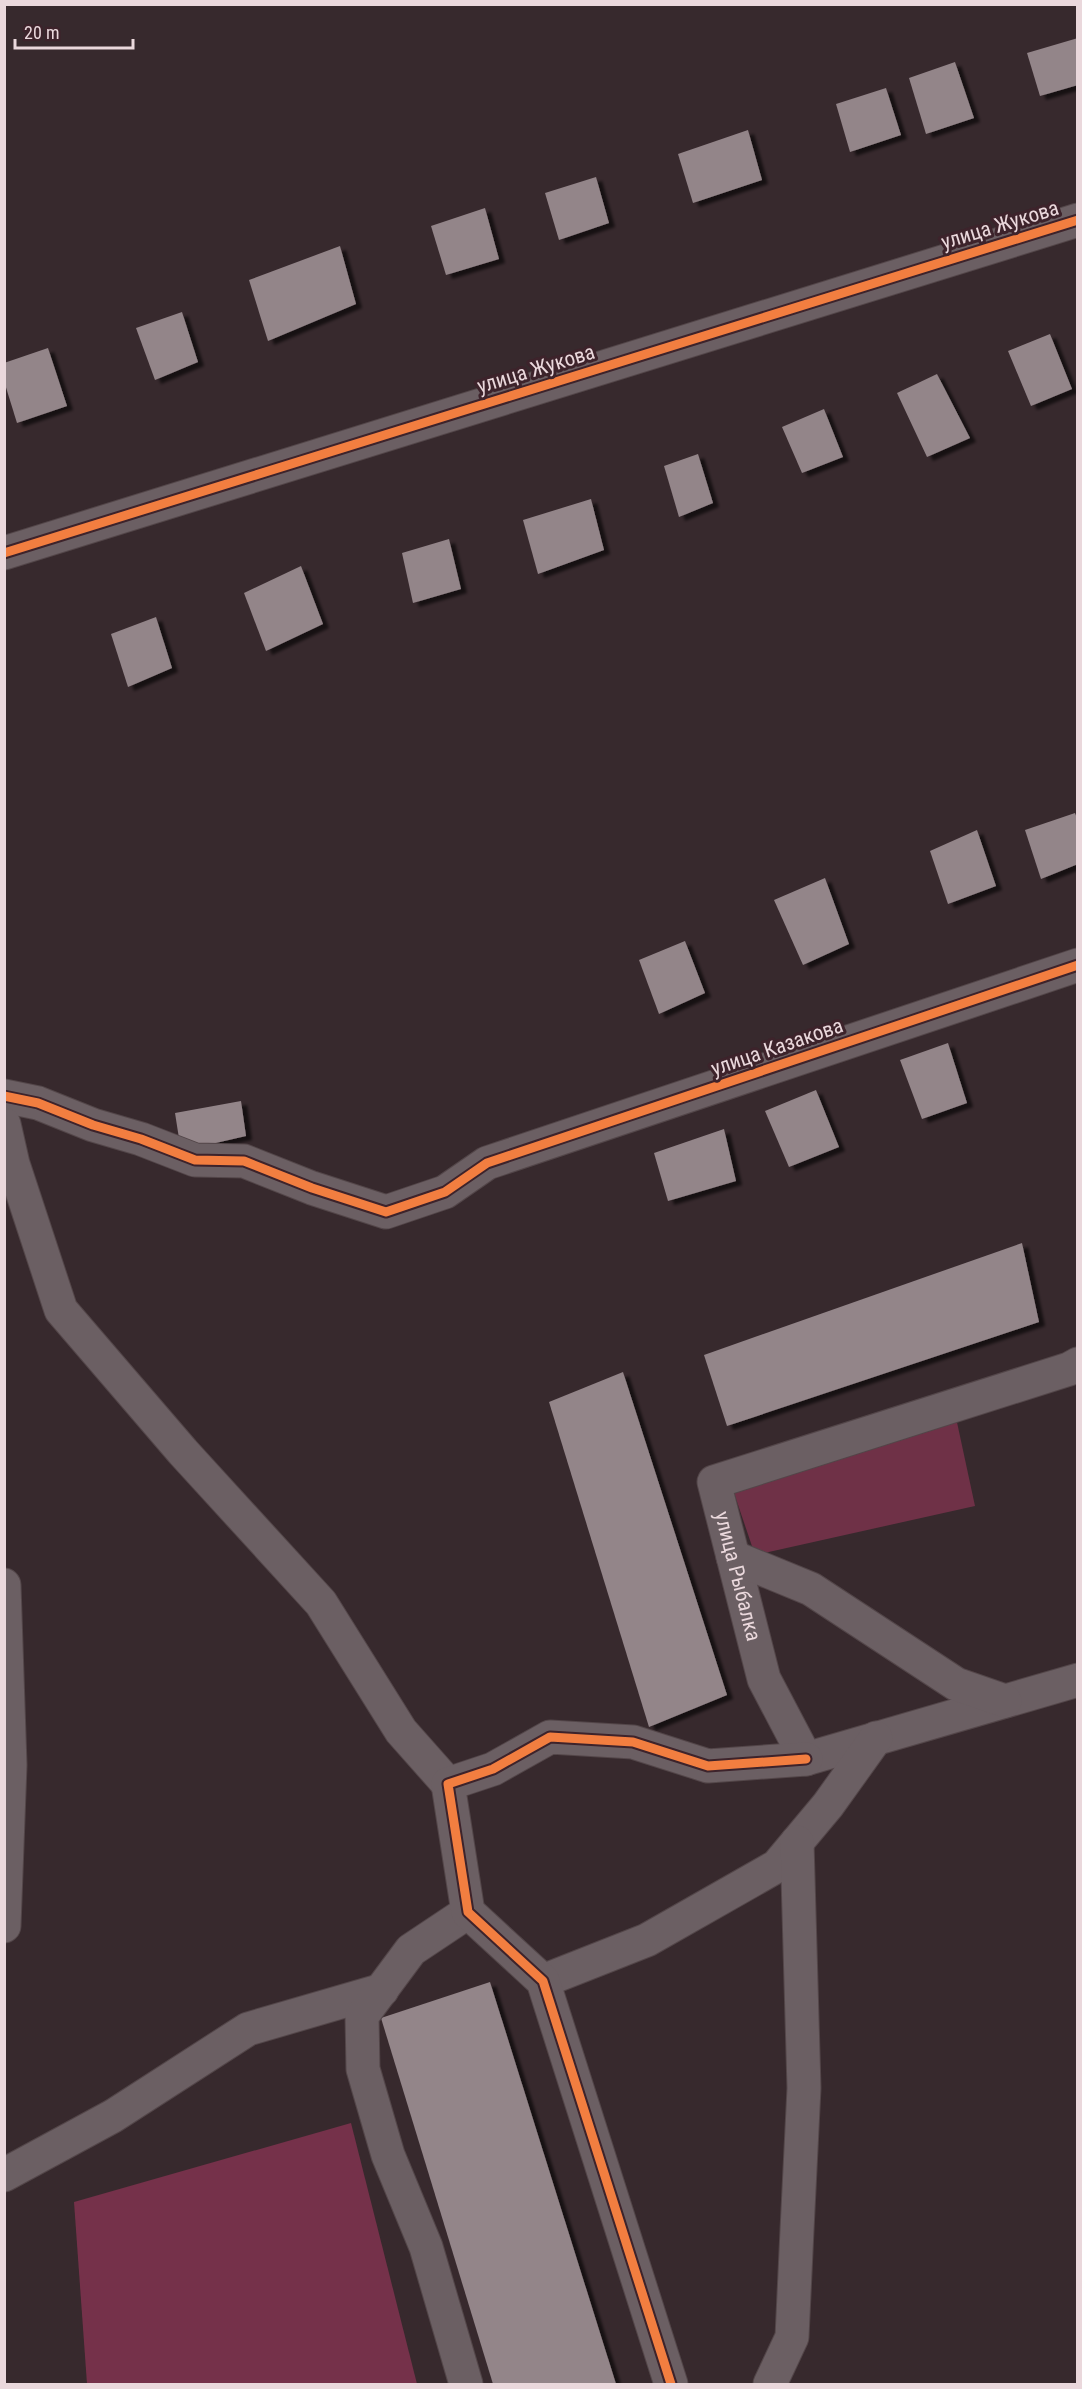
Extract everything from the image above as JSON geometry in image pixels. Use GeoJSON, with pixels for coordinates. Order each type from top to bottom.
{"type":"FeatureCollection","features":[{"type":"Feature","properties":{"kind":"street","name":"улица Жукова"},"geometry":{"type":"LineString","coordinates":[[4,553],[1077,220]]}},
{"type":"Feature","properties":{"kind":"street","name":"улица Казакова"},"geometry":{"type":"LineString","coordinates":[[4,1096],[38,1103],[93,1125],[141,1139],[195,1160],[244,1161],[312,1188],[386,1212],[445,1192],[487,1163],[1077,965]]}},
{"type":"Feature","properties":{"kind":"street"},"geometry":{"type":"LineString","coordinates":[[4,1124],[13,1164],[61,1310],[183,1452],[321,1603],[401,1731],[448,1784],[468,1912],[543,1981],[671,2385]]}},
{"type":"Feature","properties":{"kind":"street","name":"улица Рыбалка"},"geometry":{"type":"LineString","coordinates":[[806,1759],[764,1679],[714,1482],[1069,1369],[1077,1364]]}},
{"type":"Feature","properties":{"kind":"street"},"geometry":{"type":"LineString","coordinates":[[733,1557],[811,1589],[956,1684],[1005,1701]]}},
{"type":"Feature","properties":{"kind":"street"},"geometry":{"type":"LineString","coordinates":[[4,1585],[10,1765],[4,1926]]}},
{"type":"Feature","properties":{"kind":"street"},"geometry":{"type":"LineString","coordinates":[[448,1784],[494,1769],[550,1737],[633,1742],[708,1766],[806,1759],[1077,1680]]}},
{"type":"Feature","properties":{"kind":"street"},"geometry":{"type":"LineString","coordinates":[[543,1981],[647,1940],[777,1866],[828,1805],[876,1738]]}},
{"type":"Feature","properties":{"kind":"street"},"geometry":{"type":"LineString","coordinates":[[770,2385],[792,2337],[804,2088],[797,1842]]}},
{"type":"Feature","properties":{"kind":"street"},"geometry":{"type":"LineString","coordinates":[[466,2385],[426,2247],[388,2155],[363,2069],[362,2016],[411,1950],[468,1912]]}},
{"type":"Feature","properties":{"kind":"street"},"geometry":{"type":"LineString","coordinates":[[4,2175],[113,2116],[248,2029],[382,1990]]}},
{"type":"Feature","properties":{"kind":"shaded area"},"geometry":{"type":"Polygon","coordinates":[[[955,1413],[975,1506],[755,1555],[732,1487],[955,1413]]]}},
{"type":"Feature","properties":{"kind":"shaded area"},"geometry":{"type":"Polygon","coordinates":[[[351,2123],[417,2384],[87,2384],[74,2202],[351,2123]]]}},
{"type":"Feature","properties":{"kind":"building"},"geometry":{"type":"Polygon","coordinates":[[[1078,38],[1078,85],[1040,96],[1027,53],[1078,38]]]}},
{"type":"Feature","properties":{"kind":"building"},"geometry":{"type":"Polygon","coordinates":[[[955,62],[974,118],[926,134],[909,78],[955,62]]]}},
{"type":"Feature","properties":{"kind":"building"},"geometry":{"type":"Polygon","coordinates":[[[886,88],[901,135],[850,152],[836,104],[886,88]]]}},
{"type":"Feature","properties":{"kind":"building"},"geometry":{"type":"Polygon","coordinates":[[[748,130],[762,180],[693,203],[678,154],[748,130]]]}},
{"type":"Feature","properties":{"kind":"building"},"geometry":{"type":"Polygon","coordinates":[[[596,177],[609,223],[559,240],[545,193],[596,177]]]}},
{"type":"Feature","properties":{"kind":"building"},"geometry":{"type":"Polygon","coordinates":[[[485,208],[499,259],[446,275],[431,226],[485,208]]]}},
{"type":"Feature","properties":{"kind":"building"},"geometry":{"type":"Polygon","coordinates":[[[340,246],[356,304],[268,341],[249,280],[340,246]]]}},
{"type":"Feature","properties":{"kind":"building"},"geometry":{"type":"Polygon","coordinates":[[[182,312],[198,362],[155,380],[136,328],[182,312]]]}},
{"type":"Feature","properties":{"kind":"building"},"geometry":{"type":"Polygon","coordinates":[[[1050,334],[1072,389],[1031,406],[1008,351],[1050,334]]]}},
{"type":"Feature","properties":{"kind":"building"},"geometry":{"type":"Polygon","coordinates":[[[48,348],[67,406],[17,423],[4,381],[4,363],[48,348]]]}},
{"type":"Feature","properties":{"kind":"building"},"geometry":{"type":"Polygon","coordinates":[[[937,374],[970,438],[927,457],[897,393],[937,374]]]}},
{"type":"Feature","properties":{"kind":"building"},"geometry":{"type":"Polygon","coordinates":[[[824,409],[843,457],[802,473],[782,427],[824,409]]]}},
{"type":"Feature","properties":{"kind":"building"},"geometry":{"type":"Polygon","coordinates":[[[698,454],[713,503],[679,517],[664,466],[698,454]]]}},
{"type":"Feature","properties":{"kind":"building"},"geometry":{"type":"Polygon","coordinates":[[[591,499],[604,550],[538,574],[523,520],[591,499]]]}},
{"type":"Feature","properties":{"kind":"building"},"geometry":{"type":"Polygon","coordinates":[[[449,539],[461,589],[413,603],[402,553],[449,539]]]}},
{"type":"Feature","properties":{"kind":"building"},"geometry":{"type":"Polygon","coordinates":[[[301,566],[323,624],[266,651],[244,593],[301,566]]]}},
{"type":"Feature","properties":{"kind":"building"},"geometry":{"type":"Polygon","coordinates":[[[156,617],[172,668],[128,687],[111,634],[156,617]]]}},
{"type":"Feature","properties":{"kind":"building"},"geometry":{"type":"Polygon","coordinates":[[[1075,813],[1078,821],[1078,864],[1041,879],[1025,830],[1075,813]]]}},
{"type":"Feature","properties":{"kind":"building"},"geometry":{"type":"Polygon","coordinates":[[[977,830],[996,886],[948,904],[930,851],[977,830]]]}},
{"type":"Feature","properties":{"kind":"building"},"geometry":{"type":"Polygon","coordinates":[[[825,878],[849,944],[803,965],[774,900],[825,878]]]}},
{"type":"Feature","properties":{"kind":"building"},"geometry":{"type":"Polygon","coordinates":[[[685,941],[705,993],[659,1014],[639,960],[685,941]]]}},
{"type":"Feature","properties":{"kind":"building"},"geometry":{"type":"Polygon","coordinates":[[[948,1043],[967,1103],[922,1119],[900,1060],[948,1043]]]}},
{"type":"Feature","properties":{"kind":"building"},"geometry":{"type":"Polygon","coordinates":[[[816,1090],[839,1147],[789,1167],[765,1111],[816,1090]]]}},
{"type":"Feature","properties":{"kind":"building"},"geometry":{"type":"Polygon","coordinates":[[[241,1101],[246,1136],[181,1151],[175,1113],[241,1101]]]}},
{"type":"Feature","properties":{"kind":"building"},"geometry":{"type":"Polygon","coordinates":[[[724,1129],[736,1181],[668,1201],[654,1153],[724,1129]]]}},
{"type":"Feature","properties":{"kind":"building"},"geometry":{"type":"Polygon","coordinates":[[[1022,1243],[1039,1322],[727,1426],[704,1355],[1022,1243]]]}},
{"type":"Feature","properties":{"kind":"building"},"geometry":{"type":"Polygon","coordinates":[[[623,1372],[727,1695],[649,1727],[549,1402],[623,1372]]]}},
{"type":"Feature","properties":{"kind":"building"},"geometry":{"type":"Polygon","coordinates":[[[490,1982],[616,2384],[493,2384],[381,2018],[490,1982]]]}},
{"type":"Feature","properties":{"kind":"cycle path"},"geometry":{"type":"LineString","coordinates":[[4,553],[1078,220]]}},
{"type":"Feature","properties":{"kind":"cycle path"},"geometry":{"type":"LineString","coordinates":[[4,1096],[38,1103],[93,1125],[141,1139],[195,1160],[244,1161],[312,1188],[386,1212],[445,1192],[487,1163],[1078,965]]}},
{"type":"Feature","properties":{"kind":"cycle path"},"geometry":{"type":"LineString","coordinates":[[671,2384],[543,1981],[468,1912],[448,1784],[493,1769],[550,1737],[633,1742],[708,1766],[806,1759]]}}]}
